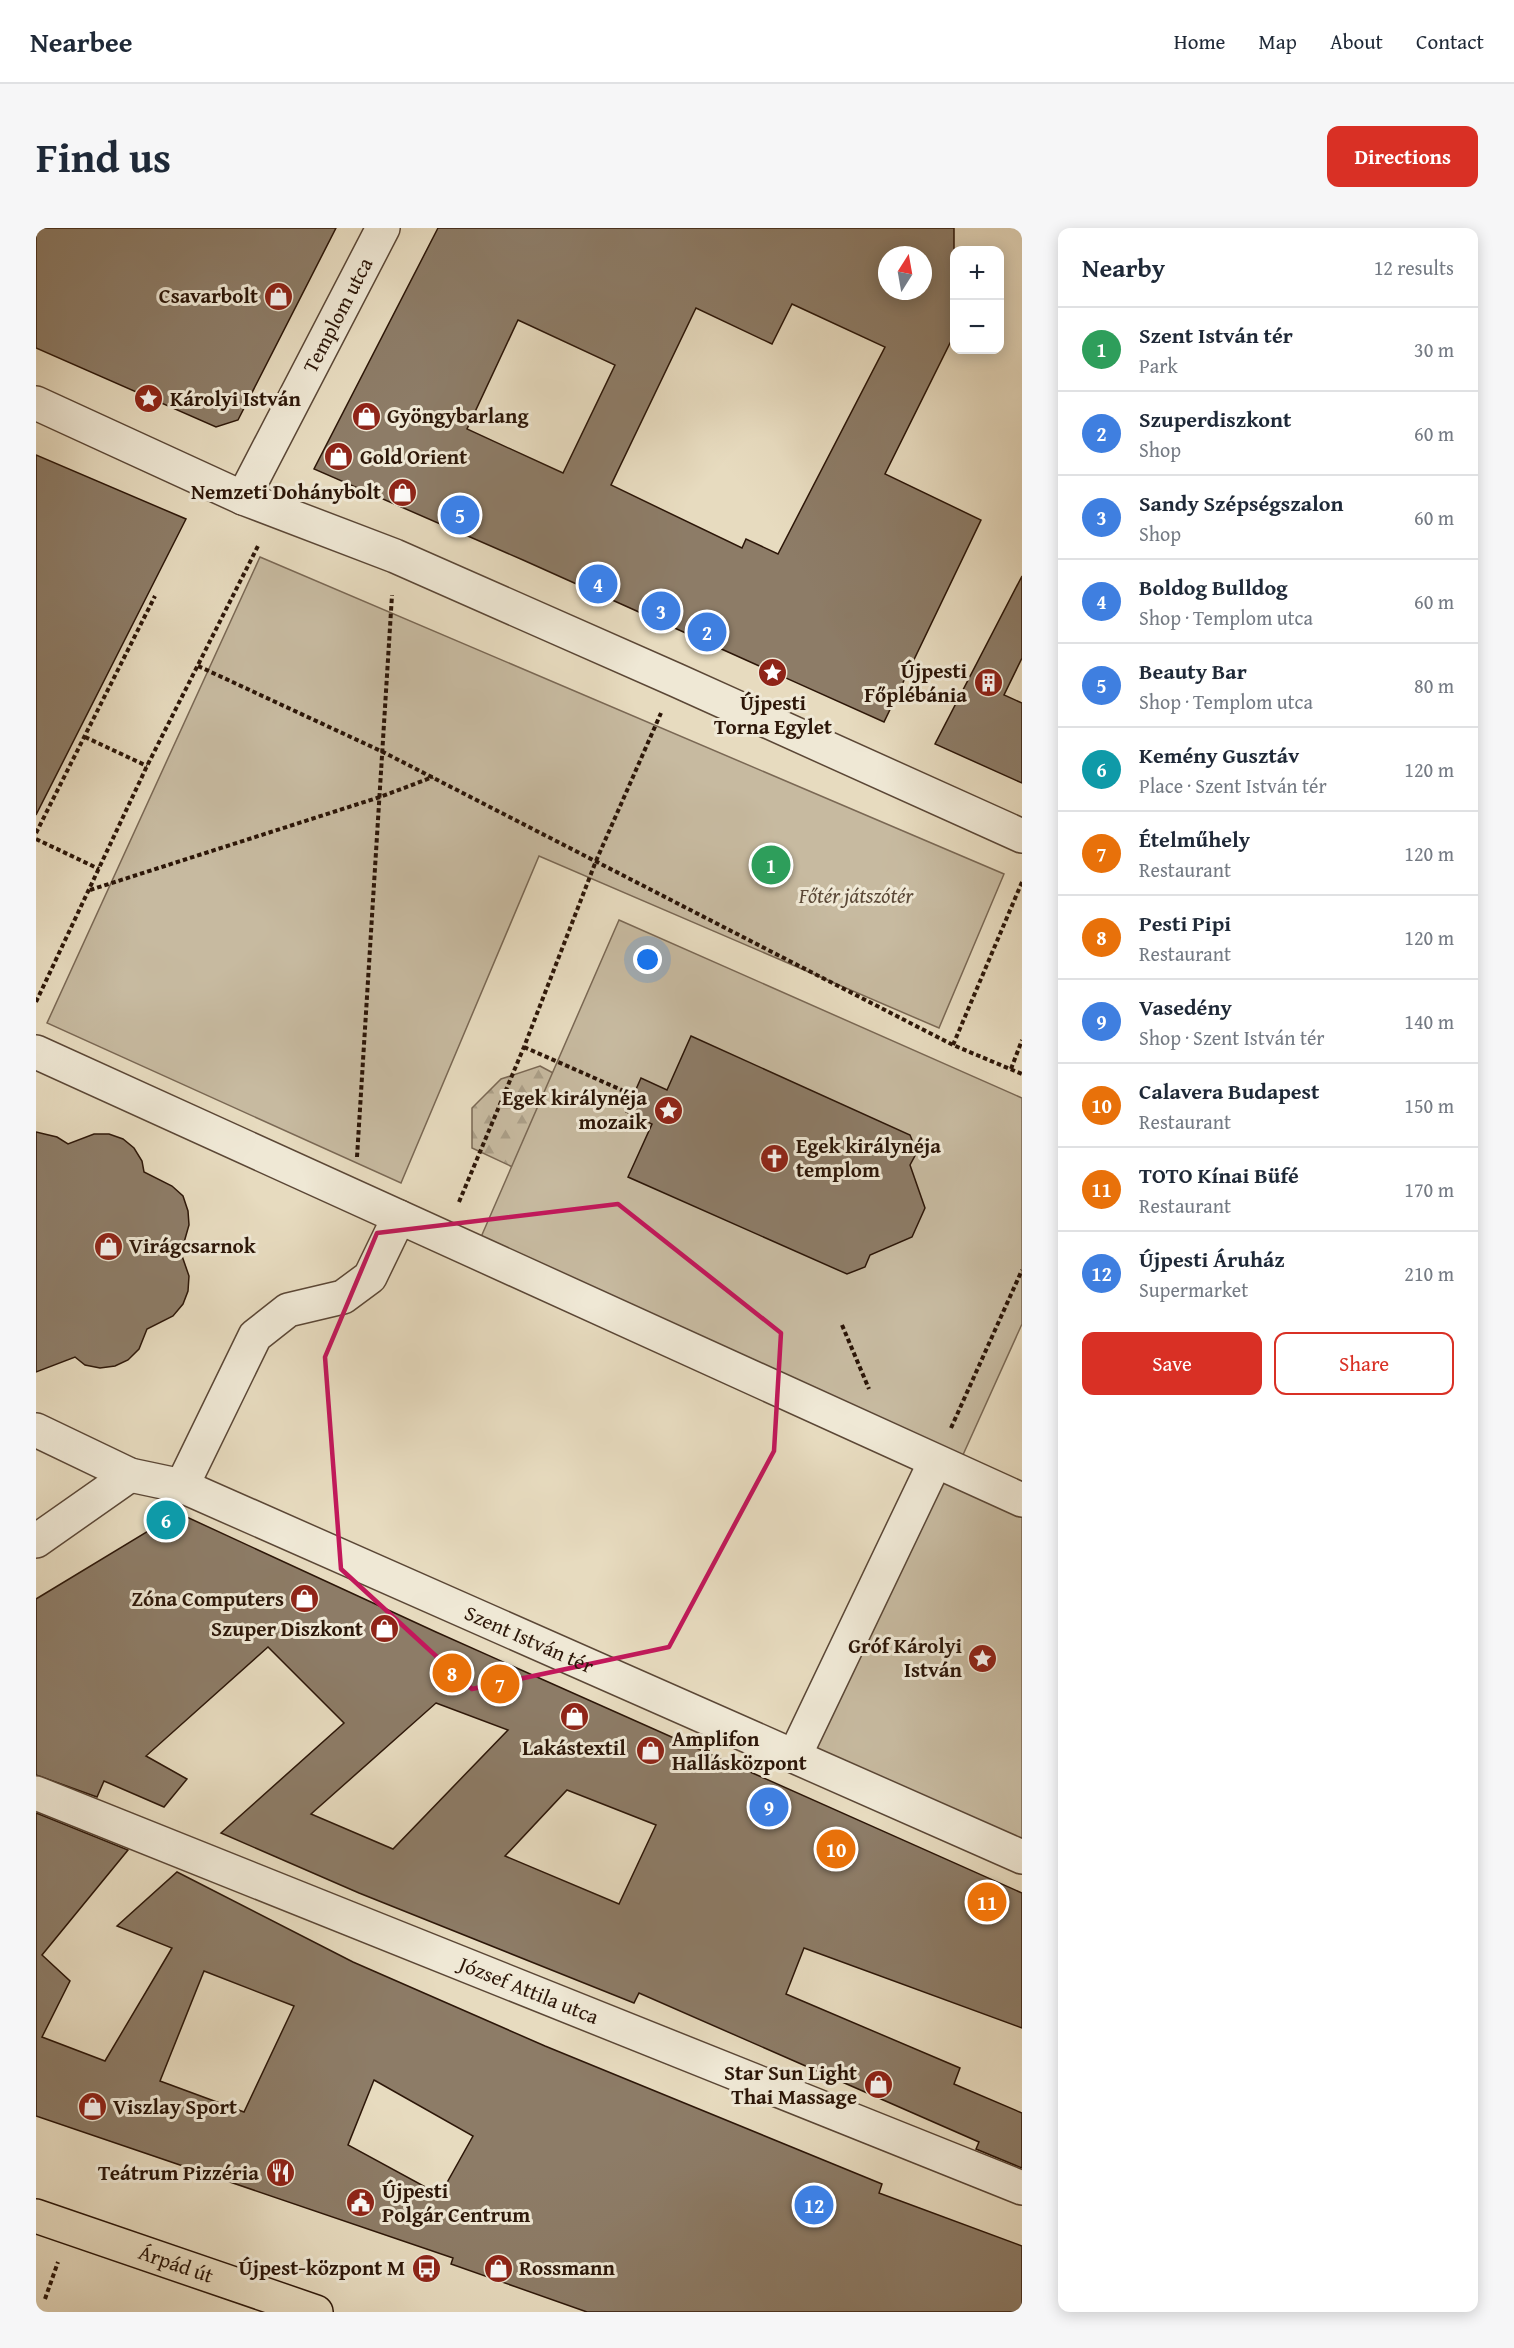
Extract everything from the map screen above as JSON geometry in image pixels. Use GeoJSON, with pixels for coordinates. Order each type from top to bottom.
{"type":"FeatureCollection","features":[{"type":"Feature","properties":{"kind":"main road","name":"Árpád út"},"geometry":{"type":"LineString","coordinates":[[36,2216],[316,2312]]}},
{"type":"Feature","properties":{"kind":"street","name":"Templom utca"},"geometry":{"type":"LineString","coordinates":[[243,498],[383,228]]}},
{"type":"Feature","properties":{"kind":"street"},"geometry":{"type":"LineString","coordinates":[[36,403],[243,498],[395,556],[1022,836]]}},
{"type":"Feature","properties":{"kind":"street"},"geometry":{"type":"LineString","coordinates":[[36,1052],[1022,1500]]}},
{"type":"Feature","properties":{"kind":"street"},"geometry":{"type":"LineString","coordinates":[[182,1486],[255,1336],[288,1311],[343,1297],[370,1277],[399,1216]]}},
{"type":"Feature","properties":{"kind":"street","name":"Szent István tér"},"geometry":{"type":"LineString","coordinates":[[36,1430],[130,1475],[182,1486],[1022,1857]]}},
{"type":"Feature","properties":{"kind":"street"},"geometry":{"type":"LineString","coordinates":[[795,1755],[935,1462]]}},
{"type":"Feature","properties":{"kind":"street"},"geometry":{"type":"LineString","coordinates":[[36,1541],[130,1475]]}},
{"type":"Feature","properties":{"kind":"street","name":"József Attila utca"},"geometry":{"type":"LineString","coordinates":[[36,1793],[1022,2188]]}},
{"type":"Feature","properties":{"kind":"path"},"geometry":{"type":"LineString","coordinates":[[36,1002],[147,766],[262,538],[295,518]]}},
{"type":"Feature","properties":{"kind":"path"},"geometry":{"type":"LineString","coordinates":[[355,1196],[395,556]]}},
{"type":"Feature","properties":{"kind":"path"},"geometry":{"type":"LineString","coordinates":[[36,833],[155,596]]}},
{"type":"Feature","properties":{"kind":"path"},"geometry":{"type":"LineString","coordinates":[[198,666],[383,752],[953,1045],[1022,1074]]}},
{"type":"Feature","properties":{"kind":"path"},"geometry":{"type":"LineString","coordinates":[[444,1238],[524,1047],[596,861],[676,680]]}},
{"type":"Feature","properties":{"kind":"path"},"geometry":{"type":"LineString","coordinates":[[85,737],[147,766]]}},
{"type":"Feature","properties":{"kind":"path"},"geometry":{"type":"LineString","coordinates":[[89,890],[380,798],[433,777]]}},
{"type":"Feature","properties":{"kind":"path"},"geometry":{"type":"LineString","coordinates":[[36,838],[99,869]]}},
{"type":"Feature","properties":{"kind":"path"},"geometry":{"type":"LineString","coordinates":[[953,1045],[1022,882]]}},
{"type":"Feature","properties":{"kind":"path"},"geometry":{"type":"LineString","coordinates":[[1011,1069],[1022,1040]]}},
{"type":"Feature","properties":{"kind":"path"},"geometry":{"type":"LineString","coordinates":[[524,1047],[633,1095]]}},
{"type":"Feature","properties":{"kind":"path"},"geometry":{"type":"LineString","coordinates":[[935,1462],[1022,1270]]}},
{"type":"Feature","properties":{"kind":"path"},"geometry":{"type":"LineString","coordinates":[[842,1324],[892,1442]]}},
{"type":"Feature","properties":{"kind":"highlighted area"},"geometry":{"type":"Polygon","coordinates":[[[618,1204],[781,1333],[774,1451],[669,1647],[472,1689],[341,1569],[325,1357],[377,1233],[618,1204]]]}},
{"type":"Feature","properties":{"kind":"green space","name":"Főtér játszótér"},"geometry":{"type":"Polygon","coordinates":[[[260,557],[1004,874],[939,1028],[539,856],[401,1183],[47,1023],[260,557]]]}},
{"type":"Feature","properties":{"kind":"green space"},"geometry":{"type":"Polygon","coordinates":[[[619,920],[1022,1098],[1022,1324],[962,1457],[481,1237],[619,920]]]}},
{"type":"Feature","properties":{"kind":"green space"},"geometry":{"type":"Polygon","coordinates":[[[540,1066],[587,1091],[549,1184],[472,1148],[472,1108],[501,1079],[540,1066]]]}},
{"type":"Feature","properties":{"kind":"green space"},"geometry":{"type":"Polygon","coordinates":[[[939,1466],[1022,1504],[1022,1849],[807,1750],[939,1466]]]}},
{"type":"Feature","properties":{"kind":"building"},"geometry":{"type":"Polygon","coordinates":[[[36,228],[336,228],[238,420],[216,427],[36,348],[36,228]]]}},
{"type":"Feature","properties":{"kind":"building"},"geometry":{"type":"Polygon","coordinates":[[[438,228],[954,228],[954,246],[950,246],[950,343],[885,474],[981,520],[884,722],[314,469],[438,228]],[[792,304],[772,344],[696,308],[611,485],[742,548],[746,539],[778,554],[885,347],[792,304]],[[518,320],[467,429],[563,473],[615,365],[518,320]]]}},
{"type":"Feature","properties":{"kind":"building"},"geometry":{"type":"Polygon","coordinates":[[[36,455],[186,519],[36,815],[36,455]]]}},
{"type":"Feature","properties":{"kind":"building","name":"Újpesti Főplébánia"},"geometry":{"type":"Polygon","coordinates":[[[1022,576],[1022,658],[1004,695],[1022,703],[1022,783],[935,744],[1022,576]]]}},
{"type":"Feature","properties":{"kind":"building","name":"Egek királynéja templom"},"geometry":{"type":"Polygon","coordinates":[[[691,1036],[910,1135],[917,1152],[910,1165],[925,1208],[912,1237],[870,1255],[865,1267],[847,1274],[628,1177],[652,1124],[626,1112],[641,1078],[667,1090],[691,1036]]]}},
{"type":"Feature","properties":{"kind":"building","name":"Virágcsarnok"},"geometry":{"type":"Polygon","coordinates":[[[36,1132],[57,1137],[68,1144],[94,1134],[109,1134],[123,1139],[134,1148],[142,1161],[144,1172],[172,1186],[183,1196],[188,1211],[189,1225],[181,1253],[189,1276],[188,1291],[183,1304],[173,1316],[147,1329],[139,1349],[128,1360],[115,1366],[100,1368],[85,1365],[75,1357],[36,1372],[36,1132]]]}},
{"type":"Feature","properties":{"kind":"building"},"geometry":{"type":"Polygon","coordinates":[[[178,1513],[436,1632],[1022,1893],[1022,2028],[804,1948],[786,1994],[960,2068],[954,2084],[1022,2113],[1022,2168],[976,2149],[979,2142],[639,1993],[634,2003],[359,1893],[221,1833],[344,1723],[268,1647],[146,1756],[187,1779],[164,1807],[104,1781],[97,1797],[36,1775],[36,1599],[178,1513]],[[436,1703],[311,1814],[393,1849],[508,1730],[436,1703]],[[567,1790],[505,1856],[619,1904],[656,1825],[567,1790]]]}},
{"type":"Feature","properties":{"kind":"building"},"geometry":{"type":"Polygon","coordinates":[[[36,1813],[128,1850],[42,1955],[70,1981],[42,2037],[105,2061],[172,1948],[117,1926],[177,1872],[353,1962],[545,2046],[882,2184],[879,2193],[1022,2246],[1022,2312],[587,2312],[451,2264],[453,2258],[36,2116],[36,1813]],[[204,1971],[160,2081],[244,2112],[294,2006],[204,1971]],[[374,2080],[348,2145],[440,2195],[473,2136],[374,2080]]]}},
{"type":"Feature","properties":{"kind":"place","name":"Csavarbolt"},"geometry":{"type":"Point","coordinates":[279,296]}},
{"type":"Feature","properties":{"kind":"place","name":"Károlyi István"},"geometry":{"type":"Point","coordinates":[149,399]}},
{"type":"Feature","properties":{"kind":"place","name":"Gyöngybarlang"},"geometry":{"type":"Point","coordinates":[366,416]}},
{"type":"Feature","properties":{"kind":"place","name":"Gold Orient"},"geometry":{"type":"Point","coordinates":[339,457]}},
{"type":"Feature","properties":{"kind":"place","name":"Nemzeti Dohánybolt"},"geometry":{"type":"Point","coordinates":[402,492]}},
{"type":"Feature","properties":{"kind":"place","name":"Beauty Bar"},"geometry":{"type":"Point","coordinates":[460,515]}},
{"type":"Feature","properties":{"kind":"place","name":"Boldog Bulldog"},"geometry":{"type":"Point","coordinates":[598,584]}},
{"type":"Feature","properties":{"kind":"place","name":"Sandy Szépségszalon"},"geometry":{"type":"Point","coordinates":[661,611]}},
{"type":"Feature","properties":{"kind":"place","name":"Szuperdiszkont"},"geometry":{"type":"Point","coordinates":[707,632]}},
{"type":"Feature","properties":{"kind":"place","name":"Újpesti Torna Egylet"},"geometry":{"type":"Point","coordinates":[773,672]}},
{"type":"Feature","properties":{"kind":"place","name":"Újpesti Főplébánia"},"geometry":{"type":"Point","coordinates":[988,683]}},
{"type":"Feature","properties":{"kind":"place","name":"Szent István tér"},"geometry":{"type":"Point","coordinates":[771,865]}},
{"type":"Feature","properties":{"kind":"place","name":"Egek királynéja mozaik"},"geometry":{"type":"Point","coordinates":[668,1110]}},
{"type":"Feature","properties":{"kind":"place","name":"Egek királynéja templom"},"geometry":{"type":"Point","coordinates":[775,1158]}},
{"type":"Feature","properties":{"kind":"place","name":"Virágcsarnok"},"geometry":{"type":"Point","coordinates":[108,1246]}},
{"type":"Feature","properties":{"kind":"place","name":"Kemény Gusztáv"},"geometry":{"type":"Point","coordinates":[166,1520]}},
{"type":"Feature","properties":{"kind":"place","name":"Zóna Computers"},"geometry":{"type":"Point","coordinates":[305,1599]}},
{"type":"Feature","properties":{"kind":"place","name":"Szuper Diszkont"},"geometry":{"type":"Point","coordinates":[384,1629]}},
{"type":"Feature","properties":{"kind":"place","name":"Gróf Károlyi István"},"geometry":{"type":"Point","coordinates":[983,1658]}},
{"type":"Feature","properties":{"kind":"place","name":"Pesti Pipi"},"geometry":{"type":"Point","coordinates":[452,1673]}},
{"type":"Feature","properties":{"kind":"place","name":"Ételműhely"},"geometry":{"type":"Point","coordinates":[500,1684]}},
{"type":"Feature","properties":{"kind":"place","name":"Lakástextil"},"geometry":{"type":"Point","coordinates":[574,1717]}},
{"type":"Feature","properties":{"kind":"place","name":"Amplifon Hallásközpont"},"geometry":{"type":"Point","coordinates":[651,1751]}},
{"type":"Feature","properties":{"kind":"place","name":"Vasedény"},"geometry":{"type":"Point","coordinates":[769,1807]}},
{"type":"Feature","properties":{"kind":"place","name":"Calavera Budapest"},"geometry":{"type":"Point","coordinates":[836,1849]}},
{"type":"Feature","properties":{"kind":"place","name":"TOTO Kínai Büfé"},"geometry":{"type":"Point","coordinates":[987,1902]}},
{"type":"Feature","properties":{"kind":"place","name":"Star Sun Light Thai Massage"},"geometry":{"type":"Point","coordinates":[878,2085]}},
{"type":"Feature","properties":{"kind":"place","name":"Viszlay Sport"},"geometry":{"type":"Point","coordinates":[92,2107]}},
{"type":"Feature","properties":{"kind":"place","name":"Teátrum Pizzéria"},"geometry":{"type":"Point","coordinates":[280,2173]}},
{"type":"Feature","properties":{"kind":"place","name":"Újpesti Polgár Centrum"},"geometry":{"type":"Point","coordinates":[361,2203]}},
{"type":"Feature","properties":{"kind":"place","name":"Újpesti Áruház"},"geometry":{"type":"Point","coordinates":[814,2205]}},
{"type":"Feature","properties":{"kind":"place","name":"Újpest-központ M"},"geometry":{"type":"Point","coordinates":[426,2268]}},
{"type":"Feature","properties":{"kind":"place","name":"Rossmann"},"geometry":{"type":"Point","coordinates":[498,2268]}}]}
